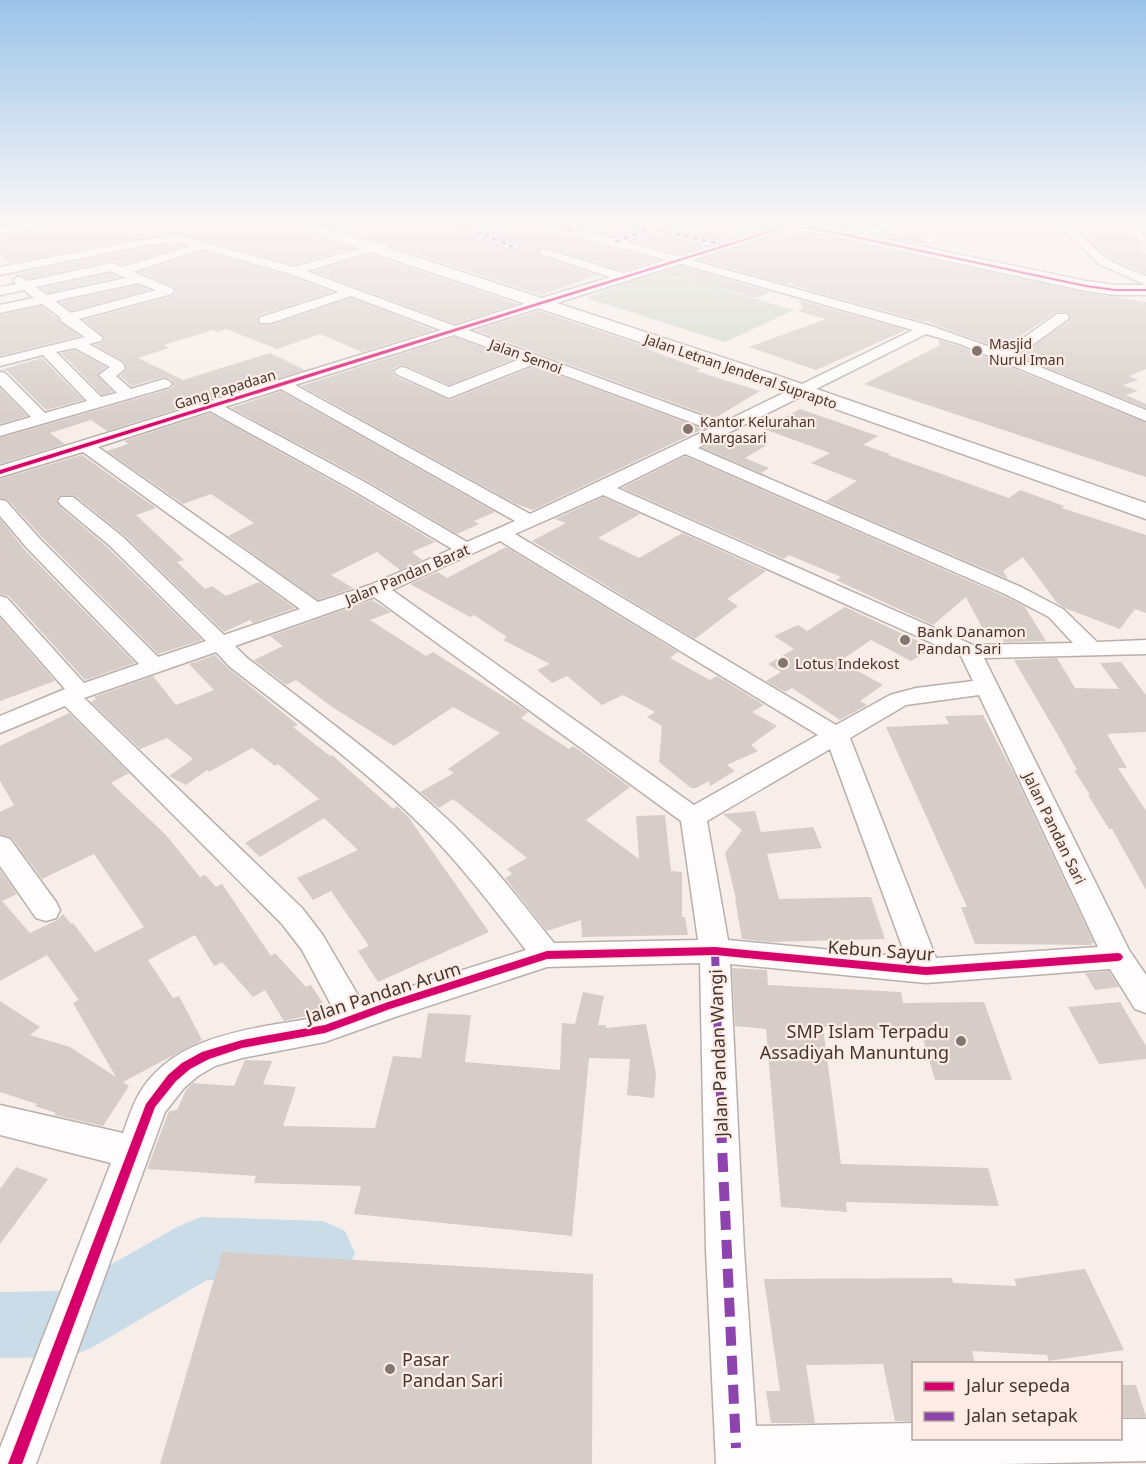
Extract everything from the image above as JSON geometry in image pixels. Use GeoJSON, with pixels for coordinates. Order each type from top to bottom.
{"type":"FeatureCollection","features":[{"type":"Feature","properties":{"kind":"main road","name":"Jalan Letnan Jenderal Suprapto"},"geometry":{"type":"LineString","coordinates":[[520,292],[807,388],[1146,511]]}},
{"type":"Feature","properties":{"kind":"main road","name":"Jalan Letnan Jenderal Suprapto"},"geometry":{"type":"LineString","coordinates":[[547,301],[782,374],[807,388],[850,398],[1146,499]]}},
{"type":"Feature","properties":{"kind":"street"},"geometry":{"type":"LineString","coordinates":[[0,362],[96,338],[34,292]]}},
{"type":"Feature","properties":{"kind":"street"},"geometry":{"type":"LineString","coordinates":[[0,309],[78,292]]}},
{"type":"Feature","properties":{"kind":"street"},"geometry":{"type":"LineString","coordinates":[[66,318],[163,292]]}},
{"type":"Feature","properties":{"kind":"street"},"geometry":{"type":"LineString","coordinates":[[266,320],[351,292]]}},
{"type":"Feature","properties":{"kind":"street","name":"Jalan Semoi"},"geometry":{"type":"LineString","coordinates":[[353,292],[723,429]]}},
{"type":"Feature","properties":{"kind":"street"},"geometry":{"type":"LineString","coordinates":[[458,331],[577,292]]}},
{"type":"Feature","properties":{"kind":"street"},"geometry":{"type":"LineString","coordinates":[[796,292],[926,329],[1003,355],[1074,388],[1146,416]]}},
{"type":"Feature","properties":{"kind":"street"},"geometry":{"type":"LineString","coordinates":[[1003,355],[1028,342],[1062,317]]}},
{"type":"Feature","properties":{"kind":"street","name":"Jalan Pandan Barat"},"geometry":{"type":"LineString","coordinates":[[0,725],[74,694],[377,589],[603,488],[926,329]]}},
{"type":"Feature","properties":{"kind":"street","name":"Gang Papadaan"},"geometry":{"type":"LineString","coordinates":[[0,472],[458,331]]}},
{"type":"Feature","properties":{"kind":"street"},"geometry":{"type":"LineString","coordinates":[[77,343],[118,366],[118,369],[106,375],[128,394]]}},
{"type":"Feature","properties":{"kind":"street"},"geometry":{"type":"LineString","coordinates":[[47,351],[98,403]]}},
{"type":"Feature","properties":{"kind":"street"},"geometry":{"type":"LineString","coordinates":[[401,372],[449,393],[534,359]]}},
{"type":"Feature","properties":{"kind":"street"},"geometry":{"type":"LineString","coordinates":[[0,376],[42,418]]}},
{"type":"Feature","properties":{"kind":"street"},"geometry":{"type":"LineString","coordinates":[[0,431],[164,384]]}},
{"type":"Feature","properties":{"kind":"street"},"geometry":{"type":"LineString","coordinates":[[285,385],[529,522]]}},
{"type":"Feature","properties":{"kind":"street"},"geometry":{"type":"LineString","coordinates":[[214,407],[357,485],[466,549]]}},
{"type":"Feature","properties":{"kind":"street"},"geometry":{"type":"LineString","coordinates":[[86,446],[315,610]]}},
{"type":"Feature","properties":{"kind":"street"},"geometry":{"type":"LineString","coordinates":[[684,448],[1042,605],[1066,621],[1091,648]]}},
{"type":"Feature","properties":{"kind":"street"},"geometry":{"type":"LineString","coordinates":[[603,488],[970,652],[1146,647]]}},
{"type":"Feature","properties":{"kind":"street"},"geometry":{"type":"LineString","coordinates":[[67,501],[116,541],[238,662],[363,760],[438,825],[470,860],[547,956]]}},
{"type":"Feature","properties":{"kind":"street"},"geometry":{"type":"LineString","coordinates":[[0,505],[33,543],[154,666]]}},
{"type":"Feature","properties":{"kind":"street"},"geometry":{"type":"LineString","coordinates":[[501,534],[837,736],[926,971]]}},
{"type":"Feature","properties":{"kind":"street"},"geometry":{"type":"LineString","coordinates":[[377,589],[693,817],[890,704],[906,697],[986,687]]}},
{"type":"Feature","properties":{"kind":"street"},"geometry":{"type":"LineString","coordinates":[[0,602],[74,694],[292,916],[312,942],[355,1018]]}},
{"type":"Feature","properties":{"kind":"street","name":"Jalan Pandan Sari"},"geometry":{"type":"LineString","coordinates":[[970,652],[1118,957],[1145,997]]}},
{"type":"Feature","properties":{"kind":"street","name":"Jalan Pandan Wangi"},"geometry":{"type":"LineString","coordinates":[[693,817],[714,951],[725,1250],[737,1456]]}},
{"type":"Feature","properties":{"kind":"street"},"geometry":{"type":"LineString","coordinates":[[0,846],[46,910]]}},
{"type":"Feature","properties":{"kind":"street","name":"Jalan Pandan Arum"},"geometry":{"type":"LineString","coordinates":[[15,1464],[151,1104],[172,1078],[186,1066],[206,1055],[242,1044],[315,1032],[388,1005],[547,956],[714,951]]}},
{"type":"Feature","properties":{"kind":"street","name":"Kebun Sayur"},"geometry":{"type":"LineString","coordinates":[[714,951],[926,971],[1118,957]]}},
{"type":"Feature","properties":{"kind":"street"},"geometry":{"type":"LineString","coordinates":[[0,1120],[62,1137],[133,1150]]}},
{"type":"Feature","properties":{"kind":"street"},"geometry":{"type":"LineString","coordinates":[[737,1456],[1146,1440]]}},
{"type":"Feature","properties":{"kind":"green space"},"geometry":{"type":"Polygon","coordinates":[[[601,292],[732,292],[794,310],[725,342],[586,298],[601,292]]]}},
{"type":"Feature","properties":{"kind":"building"},"geometry":{"type":"Polygon","coordinates":[[[104,292],[140,292],[71,311],[60,302],[104,292]]]}},
{"type":"Feature","properties":{"kind":"building"},"geometry":{"type":"Polygon","coordinates":[[[176,292],[331,292],[260,315],[257,321],[261,325],[272,325],[351,298],[434,330],[362,352],[320,334],[277,349],[226,329],[218,332],[213,330],[164,345],[169,348],[138,358],[183,380],[270,353],[305,370],[107,431],[91,420],[50,433],[65,444],[0,464],[0,438],[174,386],[171,379],[163,377],[132,386],[120,376],[127,370],[125,362],[95,345],[102,343],[105,338],[84,320],[173,296],[176,292]]]}},
{"type":"Feature","properties":{"kind":"building"},"geometry":{"type":"Polygon","coordinates":[[[370,292],[483,292],[518,304],[455,324],[370,292]]]}},
{"type":"Feature","properties":{"kind":"building"},"geometry":{"type":"Polygon","coordinates":[[[735,292],[769,292],[756,298],[735,292]]]}},
{"type":"Feature","properties":{"kind":"building"},"geometry":{"type":"Polygon","coordinates":[[[818,292],[1083,292],[1146,302],[1146,369],[1129,376],[1138,380],[1123,385],[1138,391],[1126,395],[1146,404],[1146,408],[1018,356],[1068,322],[1071,316],[1067,312],[1056,312],[1001,349],[929,321],[925,322],[818,292]]]}},
{"type":"Feature","properties":{"kind":"building"},"geometry":{"type":"Polygon","coordinates":[[[799,300],[906,330],[816,370],[749,347],[826,319],[797,311],[803,308],[799,300]]]}},
{"type":"Feature","properties":{"kind":"building"},"geometry":{"type":"Polygon","coordinates":[[[41,306],[80,336],[0,356],[0,315],[41,306]]]}},
{"type":"Feature","properties":{"kind":"building"},"geometry":{"type":"Polygon","coordinates":[[[539,311],[650,348],[647,349],[701,369],[696,371],[760,391],[715,418],[475,330],[539,311]]]}},
{"type":"Feature","properties":{"kind":"building"},"geometry":{"type":"Polygon","coordinates":[[[454,337],[514,359],[449,385],[406,366],[400,365],[392,372],[395,376],[450,400],[534,366],[703,429],[533,510],[516,504],[301,386],[454,337]]]}},
{"type":"Feature","properties":{"kind":"building"},"geometry":{"type":"Polygon","coordinates":[[[938,340],[959,346],[1146,423],[1146,477],[864,384],[940,345],[938,340]]]}},
{"type":"Feature","properties":{"kind":"building"},"geometry":{"type":"Polygon","coordinates":[[[75,350],[106,367],[97,375],[113,392],[102,395],[61,353],[75,350]]]}},
{"type":"Feature","properties":{"kind":"building"},"geometry":{"type":"Polygon","coordinates":[[[42,358],[83,400],[46,410],[7,371],[0,370],[42,358]]]}},
{"type":"Feature","properties":{"kind":"building"},"geometry":{"type":"Polygon","coordinates":[[[0,388],[27,416],[0,424],[0,388]]]}},
{"type":"Feature","properties":{"kind":"building"},"geometry":{"type":"Polygon","coordinates":[[[281,391],[495,512],[474,521],[479,524],[457,534],[364,479],[231,408],[281,391]]]}},
{"type":"Feature","properties":{"kind":"building"},"geometry":{"type":"Polygon","coordinates":[[[800,409],[878,436],[863,445],[890,454],[888,455],[1009,498],[1020,490],[1064,506],[1062,508],[1146,535],[1146,613],[1135,609],[1120,629],[1057,603],[1023,557],[1003,571],[1008,579],[826,501],[857,481],[811,463],[830,453],[764,429],[800,409]]]}},
{"type":"Feature","properties":{"kind":"building"},"geometry":{"type":"Polygon","coordinates":[[[210,413],[350,491],[435,542],[412,552],[422,560],[400,570],[377,552],[331,575],[353,588],[318,600],[228,536],[254,523],[211,494],[183,504],[107,451],[128,444],[124,441],[210,413]]]}},
{"type":"Feature","properties":{"kind":"building"},"geometry":{"type":"Polygon","coordinates":[[[733,433],[767,445],[745,458],[769,468],[761,473],[703,448],[733,433]]]}},
{"type":"Feature","properties":{"kind":"building"},"geometry":{"type":"Polygon","coordinates":[[[82,455],[156,508],[136,515],[184,560],[177,562],[205,589],[212,586],[226,596],[259,582],[295,608],[253,623],[250,620],[224,632],[124,535],[74,495],[59,496],[56,501],[60,507],[107,547],[202,640],[158,654],[8,500],[0,498],[0,479],[82,455]]]}},
{"type":"Feature","properties":{"kind":"building"},"geometry":{"type":"Polygon","coordinates":[[[685,456],[1006,597],[1025,607],[1046,641],[1004,642],[1001,637],[987,637],[966,597],[933,625],[836,580],[841,577],[789,555],[784,559],[622,488],[685,456]]]}},
{"type":"Feature","properties":{"kind":"building"},"geometry":{"type":"Polygon","coordinates":[[[603,497],[640,514],[598,538],[639,558],[682,533],[766,571],[727,599],[738,606],[695,639],[532,541],[566,523],[555,519],[603,497]]]}},
{"type":"Feature","properties":{"kind":"building"},"geometry":{"type":"Polygon","coordinates":[[[0,519],[24,549],[135,663],[85,680],[9,596],[0,594],[0,519]]]}},
{"type":"Feature","properties":{"kind":"building"},"geometry":{"type":"Polygon","coordinates":[[[506,547],[678,652],[670,658],[710,680],[717,676],[764,705],[752,712],[777,726],[751,745],[758,751],[727,765],[735,771],[710,786],[709,781],[696,788],[691,788],[659,762],[662,726],[647,717],[655,712],[623,695],[602,705],[567,676],[552,683],[537,670],[550,664],[503,640],[507,637],[474,615],[470,617],[410,584],[438,572],[447,578],[506,547]]]}},
{"type":"Feature","properties":{"kind":"building"},"geometry":{"type":"Polygon","coordinates":[[[372,600],[391,612],[370,620],[426,656],[433,652],[528,712],[521,718],[569,749],[573,746],[630,787],[586,820],[639,859],[636,816],[665,815],[671,871],[682,872],[682,917],[685,917],[688,935],[582,937],[581,920],[547,931],[505,878],[512,874],[507,869],[527,858],[453,799],[439,808],[420,792],[454,773],[448,769],[500,733],[453,707],[394,746],[332,707],[296,680],[286,685],[254,660],[283,646],[270,636],[372,600]]]}},
{"type":"Feature","properties":{"kind":"building"},"geometry":{"type":"Polygon","coordinates":[[[845,607],[933,648],[911,661],[871,640],[840,661],[883,685],[860,701],[867,705],[840,720],[792,688],[785,692],[766,681],[781,672],[768,664],[794,649],[774,636],[798,625],[807,631],[845,607]]]}},
{"type":"Feature","properties":{"kind":"building"},"geometry":{"type":"Polygon","coordinates":[[[0,618],[55,681],[0,701],[0,618]]]}},
{"type":"Feature","properties":{"kind":"building"},"geometry":{"type":"Polygon","coordinates":[[[215,655],[298,725],[293,727],[330,756],[332,755],[393,809],[397,806],[415,823],[409,818],[489,932],[378,982],[358,951],[369,946],[331,891],[313,900],[297,878],[358,850],[324,818],[260,857],[245,843],[319,799],[278,764],[275,766],[252,748],[209,772],[207,770],[186,785],[169,776],[193,759],[167,738],[140,749],[91,702],[96,699],[94,697],[153,676],[176,705],[214,690],[189,664],[215,655]]]}},
{"type":"Feature","properties":{"kind":"building"},"geometry":{"type":"Polygon","coordinates":[[[1057,658],[1075,688],[1119,689],[1100,663],[1121,662],[1146,695],[1146,732],[1107,734],[1127,768],[1118,768],[1146,811],[1146,890],[1112,829],[1109,829],[1088,795],[1090,795],[1074,770],[1077,770],[1059,737],[1014,660],[1057,658]]]}},
{"type":"Feature","properties":{"kind":"building"},"geometry":{"type":"Polygon","coordinates":[[[69,713],[129,773],[111,783],[166,835],[200,877],[205,875],[216,887],[222,884],[271,956],[275,953],[306,987],[311,985],[328,1011],[284,1021],[265,990],[253,997],[222,962],[214,966],[195,935],[148,960],[173,998],[179,996],[202,1040],[123,1082],[129,1086],[103,1126],[54,1115],[56,1113],[35,1106],[37,1104],[0,1092],[0,1001],[40,1027],[30,1035],[70,1047],[116,1077],[73,1003],[79,1000],[47,955],[0,981],[0,870],[17,894],[2,901],[30,933],[57,920],[63,914],[71,924],[73,923],[95,952],[144,927],[94,854],[42,879],[12,838],[0,834],[0,812],[14,805],[0,781],[0,746],[69,713]]]}},
{"type":"Feature","properties":{"kind":"building"},"geometry":{"type":"Polygon","coordinates":[[[983,715],[1013,772],[1094,943],[1091,943],[1092,945],[975,944],[961,907],[967,907],[886,727],[949,724],[945,716],[983,715]]]}},
{"type":"Feature","properties":{"kind":"building"},"geometry":{"type":"Polygon","coordinates":[[[755,811],[761,832],[813,827],[822,848],[767,854],[779,899],[871,897],[885,939],[768,942],[742,939],[736,899],[725,853],[742,830],[723,814],[755,811]]]}},
{"type":"Feature","properties":{"kind":"building"},"geometry":{"type":"Polygon","coordinates":[[[732,968],[767,970],[768,985],[901,992],[903,1003],[984,1002],[1012,1080],[935,1080],[921,1032],[823,1027],[841,1164],[988,1168],[999,1206],[846,1202],[847,1212],[781,1207],[766,1029],[735,1026],[732,968]]]}},
{"type":"Feature","properties":{"kind":"building"},"geometry":{"type":"Polygon","coordinates":[[[1109,971],[1119,987],[1095,990],[1085,973],[1109,971]]]}},
{"type":"Feature","properties":{"kind":"building"},"geometry":{"type":"Polygon","coordinates":[[[583,992],[604,996],[598,1025],[606,1025],[606,1028],[646,1024],[656,1074],[654,1098],[627,1095],[630,1059],[589,1058],[572,1236],[354,1214],[361,1186],[254,1183],[256,1176],[147,1169],[169,1111],[177,1110],[186,1090],[193,1083],[234,1086],[245,1060],[272,1061],[263,1084],[296,1087],[283,1126],[375,1128],[393,1056],[421,1058],[428,1013],[471,1015],[465,1062],[560,1070],[562,1023],[575,1024],[583,992]]]}},
{"type":"Feature","properties":{"kind":"building"},"geometry":{"type":"Polygon","coordinates":[[[1120,1002],[1146,1046],[1146,1059],[1099,1064],[1068,1007],[1120,1002]]]}},
{"type":"Feature","properties":{"kind":"building"},"geometry":{"type":"Polygon","coordinates":[[[16,1167],[48,1179],[0,1244],[0,1189],[16,1167]]]}},
{"type":"Feature","properties":{"kind":"building","name":"Pasar Pandan Sari"},"geometry":{"type":"Polygon","coordinates":[[[222,1252],[593,1274],[592,1464],[160,1464],[222,1252]]]}},
{"type":"Feature","properties":{"kind":"building"},"geometry":{"type":"Polygon","coordinates":[[[1085,1269],[1124,1350],[1049,1361],[1047,1355],[972,1351],[975,1362],[912,1362],[912,1421],[895,1421],[883,1364],[806,1365],[815,1423],[771,1423],[766,1391],[780,1391],[764,1279],[952,1278],[953,1283],[1017,1286],[1014,1279],[1085,1269]]]}},
{"type":"Feature","properties":{"kind":"building"},"geometry":{"type":"Polygon","coordinates":[[[1122,1385],[1136,1385],[1146,1417],[1122,1417],[1122,1385]]]}},
{"type":"Feature","properties":{"kind":"waterway"},"geometry":{"type":"LineString","coordinates":[[0,1325],[70,1324],[201,1248],[323,1253]]}},
{"type":"Feature","properties":{"kind":"marked path"},"geometry":{"type":"LineString","coordinates":[[715,951],[725,1250],[736,1448]]}},
{"type":"Feature","properties":{"kind":"cycle path"},"geometry":{"type":"LineString","coordinates":[[0,472],[576,292]]}},
{"type":"Feature","properties":{"kind":"cycle path"},"geometry":{"type":"LineString","coordinates":[[15,1464],[151,1104],[172,1078],[186,1066],[206,1055],[242,1044],[325,1029],[388,1006],[547,955],[715,951],[926,971],[1118,957]]}},
{"type":"Feature","properties":{"kind":"place","name":"Masjid Nurul Iman"},"geometry":{"type":"Point","coordinates":[977,351]}},
{"type":"Feature","properties":{"kind":"place","name":"Kantor Kelurahan Margasari"},"geometry":{"type":"Point","coordinates":[688,429]}},
{"type":"Feature","properties":{"kind":"place","name":"Bank Danamon Pandan Sari"},"geometry":{"type":"Point","coordinates":[905,640]}},
{"type":"Feature","properties":{"kind":"place","name":"Lotus Indekost"},"geometry":{"type":"Point","coordinates":[783,663]}},
{"type":"Feature","properties":{"kind":"place","name":"SMP Islam Terpadu Assadiyah Manuntung"},"geometry":{"type":"Point","coordinates":[961,1041]}},
{"type":"Feature","properties":{"kind":"place","name":"Pasar Pandan Sari"},"geometry":{"type":"Point","coordinates":[390,1369]}}]}
